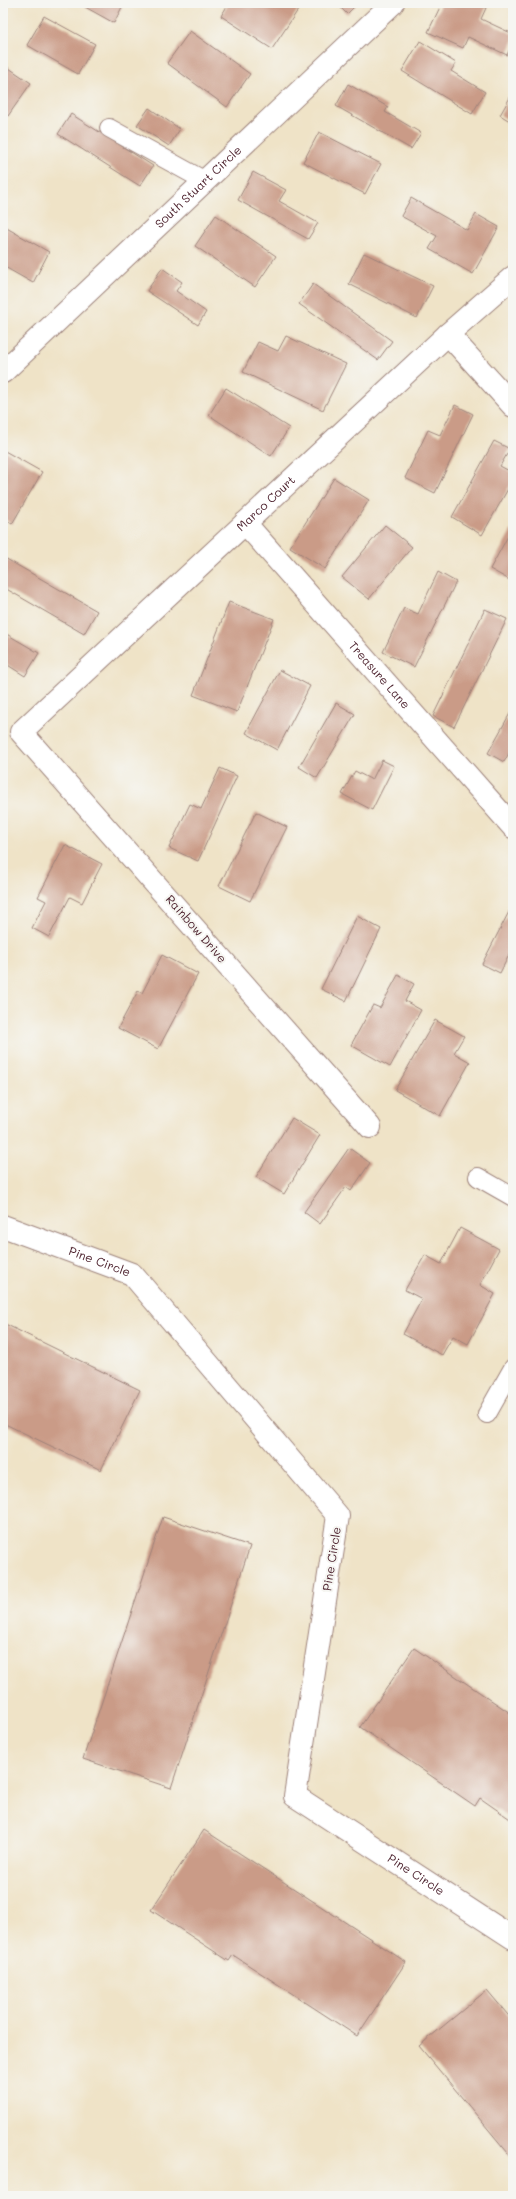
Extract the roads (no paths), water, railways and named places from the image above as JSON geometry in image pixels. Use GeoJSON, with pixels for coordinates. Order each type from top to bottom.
{"type":"FeatureCollection","features":[{"type":"Feature","properties":{"kind":"street","name":"South Stuart Circle"},"geometry":{"type":"LineString","coordinates":[[3,372],[393,3]]}},
{"type":"Feature","properties":{"kind":"street","name":"Marco Court"},"geometry":{"type":"LineString","coordinates":[[21,732],[448,334],[513,277]]}},
{"type":"Feature","properties":{"kind":"street"},"geometry":{"type":"LineString","coordinates":[[448,334],[513,406]]}},
{"type":"Feature","properties":{"kind":"street","name":"Treasure Lane"},"geometry":{"type":"LineString","coordinates":[[245,524],[513,828]]}},
{"type":"Feature","properties":{"kind":"street","name":"Rainbow Drive"},"geometry":{"type":"LineString","coordinates":[[21,732],[370,1127]]}},
{"type":"Feature","properties":{"kind":"street","name":"Pine Circle"},"geometry":{"type":"LineString","coordinates":[[3,1226],[132,1274],[338,1516],[295,1796],[513,1938]]}},
{"type":"Feature","properties":{"kind":"lane"},"geometry":{"type":"LineString","coordinates":[[109,128],[205,181]]}},
{"type":"Feature","properties":{"kind":"lane"},"geometry":{"type":"LineString","coordinates":[[478,1177],[513,1197]]}},
{"type":"Feature","properties":{"kind":"lane"},"geometry":{"type":"LineString","coordinates":[[487,1414],[513,1368]]}}]}
